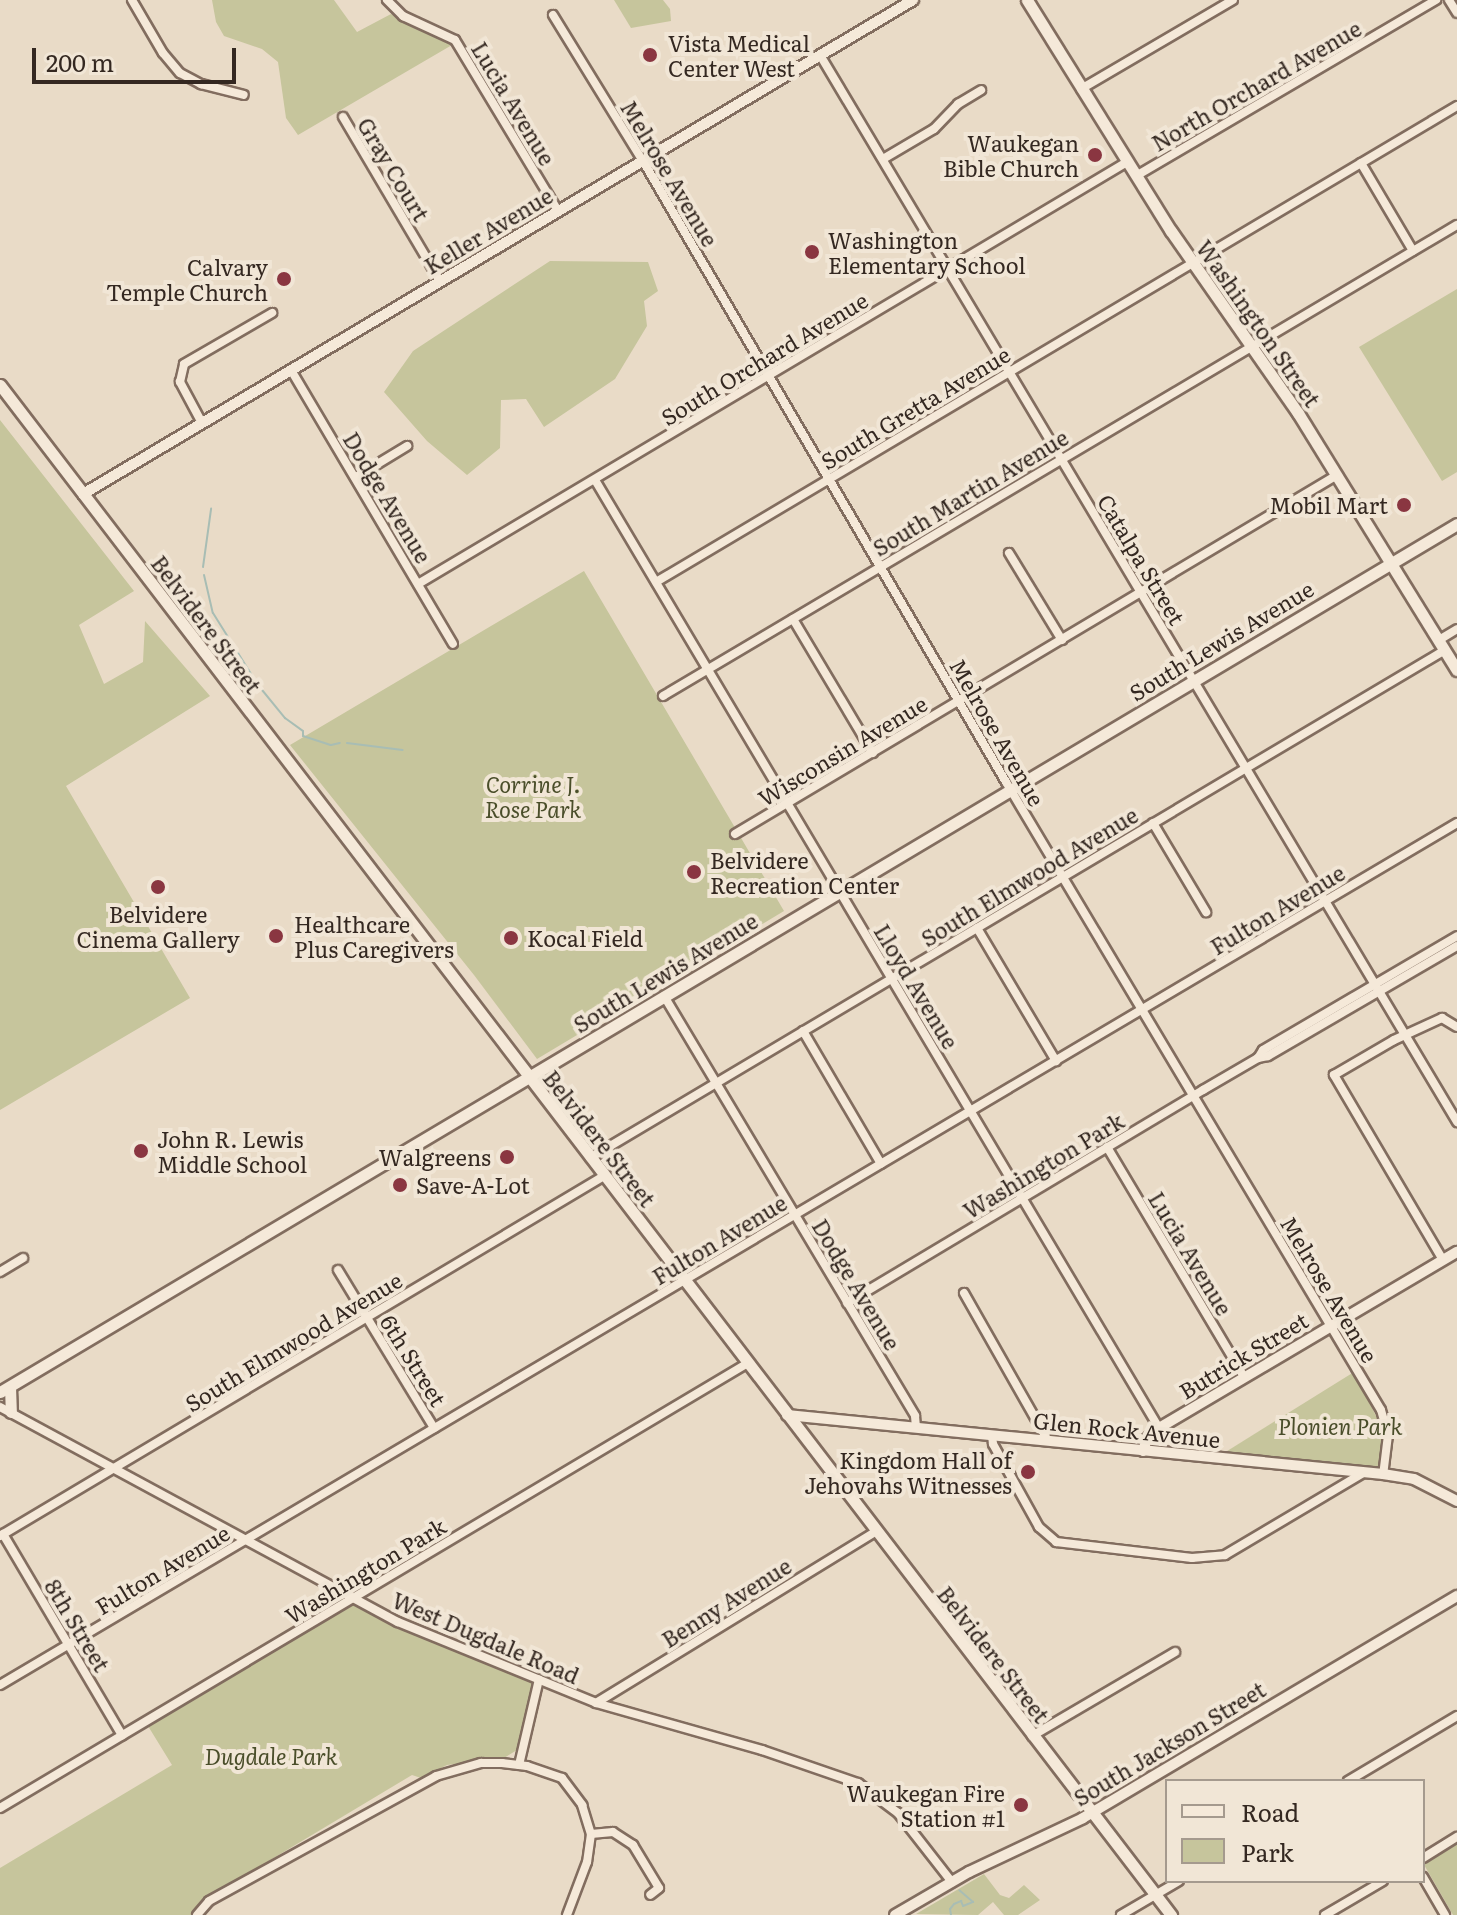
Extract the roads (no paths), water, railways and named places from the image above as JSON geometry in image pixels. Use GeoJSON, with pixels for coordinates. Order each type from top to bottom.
{"type":"FeatureCollection","features":[{"type":"Feature","properties":{"kind":"main road","name":"Washington Street"},"geometry":{"type":"LineString","coordinates":[[1027,0],[1136,176],[1337,475],[1457,670]]}},
{"type":"Feature","properties":{"kind":"main road","name":"Belvidere Street"},"geometry":{"type":"LineString","coordinates":[[0,385],[1171,1915]]}},
{"type":"Feature","properties":{"kind":"main road","name":"South Lewis Avenue"},"geometry":{"type":"LineString","coordinates":[[5,1390],[1457,524]]}},
{"type":"Feature","properties":{"kind":"main road"},"geometry":{"type":"LineString","coordinates":[[5,1390],[6,1410]]}},
{"type":"Feature","properties":{"kind":"street"},"geometry":{"type":"LineString","coordinates":[[132,0],[163,53],[180,73],[201,84],[244,95]]}},
{"type":"Feature","properties":{"kind":"street","name":"Lucia Avenue"},"geometry":{"type":"LineString","coordinates":[[387,0],[403,16],[455,40],[558,211]]}},
{"type":"Feature","properties":{"kind":"street","name":"Keller Avenue"},"geometry":{"type":"LineString","coordinates":[[83,494],[913,0]]}},
{"type":"Feature","properties":{"kind":"street"},"geometry":{"type":"LineString","coordinates":[[1081,89],[1233,0]]}},
{"type":"Feature","properties":{"kind":"street","name":"North Orchard Avenue"},"geometry":{"type":"LineString","coordinates":[[1136,176],[1436,0]]}},
{"type":"Feature","properties":{"kind":"street"},"geometry":{"type":"LineString","coordinates":[[1449,0],[1457,13]]}},
{"type":"Feature","properties":{"kind":"street","name":"Melrose Avenue"},"geometry":{"type":"LineString","coordinates":[[553,15],[643,160],[1010,789],[1386,1419],[1388,1435],[1383,1474]]}},
{"type":"Feature","properties":{"kind":"street","name":"Catalpa Street"},"geometry":{"type":"LineString","coordinates":[[820,55],[1457,1122]]}},
{"type":"Feature","properties":{"kind":"street"},"geometry":{"type":"LineString","coordinates":[[883,159],[934,129],[958,104],[981,90]]}},
{"type":"Feature","properties":{"kind":"street","name":"South Gretta Avenue"},"geometry":{"type":"LineString","coordinates":[[656,582],[1457,106]]}},
{"type":"Feature","properties":{"kind":"street","name":"Gray Court"},"geometry":{"type":"LineString","coordinates":[[343,117],[440,281]]}},
{"type":"Feature","properties":{"kind":"street","name":"South Orchard Avenue"},"geometry":{"type":"LineString","coordinates":[[418,584],[1127,162]]}},
{"type":"Feature","properties":{"kind":"street"},"geometry":{"type":"LineString","coordinates":[[1361,163],[1413,251]]}},
{"type":"Feature","properties":{"kind":"street","name":"South Martin Avenue"},"geometry":{"type":"LineString","coordinates":[[663,696],[1457,225]]}},
{"type":"Feature","properties":{"kind":"street"},"geometry":{"type":"LineString","coordinates":[[202,423],[180,382],[184,364],[272,313]]}},
{"type":"Feature","properties":{"kind":"street","name":"Dodge Avenue"},"geometry":{"type":"LineString","coordinates":[[291,370],[453,644]]}},
{"type":"Feature","properties":{"kind":"street"},"geometry":{"type":"LineString","coordinates":[[356,477],[407,446]]}},
{"type":"Feature","properties":{"kind":"street","name":"Wisconsin Avenue"},"geometry":{"type":"LineString","coordinates":[[735,834],[1337,475]]}},
{"type":"Feature","properties":{"kind":"street","name":"Lloyd Avenue"},"geometry":{"type":"LineString","coordinates":[[595,480],[1159,1428]]}},
{"type":"Feature","properties":{"kind":"street"},"geometry":{"type":"LineString","coordinates":[[1009,553],[1062,640]]}},
{"type":"Feature","properties":{"kind":"street"},"geometry":{"type":"LineString","coordinates":[[793,619],[873,753]]}},
{"type":"Feature","properties":{"kind":"street","name":"South Elmwood Avenue"},"geometry":{"type":"LineString","coordinates":[[590,1158],[1246,768],[1442,645],[1457,629]]}},
{"type":"Feature","properties":{"kind":"street"},"geometry":{"type":"LineString","coordinates":[[1153,823],[1206,912]]}},
{"type":"Feature","properties":{"kind":"street","name":"Fulton Avenue"},"geometry":{"type":"LineString","coordinates":[[0,1685],[1457,823]]}},
{"type":"Feature","properties":{"kind":"street"},"geometry":{"type":"LineString","coordinates":[[977,928],[1056,1061]]}},
{"type":"Feature","properties":{"kind":"street","name":"Washington Park"},"geometry":{"type":"LineString","coordinates":[[847,1303],[1258,1058],[1268,1056],[1457,936]]}},
{"type":"Feature","properties":{"kind":"street","name":"Washington Park"},"geometry":{"type":"LineString","coordinates":[[1377,988],[1457,946]]}},
{"type":"Feature","properties":{"kind":"street","name":"Dodge Avenue"},"geometry":{"type":"LineString","coordinates":[[664,996],[915,1416],[916,1427]]}},
{"type":"Feature","properties":{"kind":"street"},"geometry":{"type":"LineString","coordinates":[[1443,1260],[1334,1075],[1442,1018],[1457,1027]]}},
{"type":"Feature","properties":{"kind":"street"},"geometry":{"type":"LineString","coordinates":[[803,1031],[881,1164]]}},
{"type":"Feature","properties":{"kind":"street","name":"Lucia Avenue"},"geometry":{"type":"LineString","coordinates":[[1107,1147],[1244,1377]]}},
{"type":"Feature","properties":{"kind":"street","name":"South Elmwood Avenue"},"geometry":{"type":"LineString","coordinates":[[2,1535],[604,1176]]}},
{"type":"Feature","properties":{"kind":"street","name":"Butrick Street"},"geometry":{"type":"LineString","coordinates":[[1143,1451],[1147,1439],[1159,1428],[1457,1252]]}},
{"type":"Feature","properties":{"kind":"street"},"geometry":{"type":"LineString","coordinates":[[0,1272],[23,1258]]}},
{"type":"Feature","properties":{"kind":"street","name":"6th Street"},"geometry":{"type":"LineString","coordinates":[[338,1270],[434,1428]]}},
{"type":"Feature","properties":{"kind":"street"},"geometry":{"type":"LineString","coordinates":[[964,1293],[1048,1441]]}},
{"type":"Feature","properties":{"kind":"street","name":"Washington Park"},"geometry":{"type":"LineString","coordinates":[[0,1808],[748,1363]]}},
{"type":"Feature","properties":{"kind":"street","name":"West Dugdale Road"},"geometry":{"type":"LineString","coordinates":[[6,1410],[398,1622],[596,1703],[810,1765],[858,1783],[898,1813],[952,1882]]}},
{"type":"Feature","properties":{"kind":"street","name":"Glen Rock Avenue"},"geometry":{"type":"LineString","coordinates":[[787,1415],[1383,1474],[1414,1479],[1457,1501]]}},
{"type":"Feature","properties":{"kind":"street"},"geometry":{"type":"LineString","coordinates":[[992,1435],[993,1444],[1039,1527],[1056,1542],[1192,1558],[1225,1555],[1363,1473]]}},
{"type":"Feature","properties":{"kind":"street","name":"Benny Avenue"},"geometry":{"type":"LineString","coordinates":[[596,1703],[875,1532]]}},
{"type":"Feature","properties":{"kind":"street","name":"8th Street"},"geometry":{"type":"LineString","coordinates":[[2,1535],[122,1735]]}},
{"type":"Feature","properties":{"kind":"street","name":"South Jackson Street"},"geometry":{"type":"LineString","coordinates":[[895,1915],[952,1882],[1091,1813],[1457,1596]]}},
{"type":"Feature","properties":{"kind":"street"},"geometry":{"type":"LineString","coordinates":[[1032,1736],[1175,1652]]}},
{"type":"Feature","properties":{"kind":"street"},"geometry":{"type":"LineString","coordinates":[[519,1765],[539,1679]]}},
{"type":"Feature","properties":{"kind":"street"},"geometry":{"type":"LineString","coordinates":[[1365,1777],[1457,1716]]}},
{"type":"Feature","properties":{"kind":"street"},"geometry":{"type":"LineString","coordinates":[[197,1915],[209,1901],[436,1776],[481,1763],[519,1765],[549,1772],[572,1787],[591,1834],[580,1888],[567,1915]]}},
{"type":"Feature","properties":{"kind":"street"},"geometry":{"type":"LineString","coordinates":[[591,1834],[613,1832],[633,1845],[659,1888],[650,1895]]}},
{"type":"Feature","properties":{"kind":"street"},"geometry":{"type":"LineString","coordinates":[[1425,1857],[1457,1837]]}},
{"type":"Feature","properties":{"kind":"street"},"geometry":{"type":"LineString","coordinates":[[1425,1880],[1445,1915]]}},
{"type":"Feature","properties":{"kind":"street"},"geometry":{"type":"LineString","coordinates":[[1121,1915],[1176,1883]]}},
{"type":"Feature","properties":{"kind":"street"},"geometry":{"type":"LineString","coordinates":[[1325,1915],[1380,1883]]}},
{"type":"Feature","properties":{"kind":"waterway"},"geometry":{"type":"LineString","coordinates":[[203,567],[211,509]]}},
{"type":"Feature","properties":{"kind":"waterway"},"geometry":{"type":"LineString","coordinates":[[204,575],[213,613],[258,685],[285,718],[303,731],[303,736],[331,745],[340,743]]}},
{"type":"Feature","properties":{"kind":"waterway"},"geometry":{"type":"LineString","coordinates":[[347,743],[403,750]]}},
{"type":"Feature","properties":{"kind":"waterway"},"geometry":{"type":"LineString","coordinates":[[951,1915],[950,1909],[954,1904],[961,1901],[963,1906],[973,1902],[959,1890]]}},
{"type":"Feature","properties":{"kind":"place","name":"Vista Medical Center West"},"geometry":{"type":"Point","coordinates":[650,55]}},
{"type":"Feature","properties":{"kind":"place","name":"Waukegan Bible Church"},"geometry":{"type":"Point","coordinates":[1095,155]}},
{"type":"Feature","properties":{"kind":"place","name":"Washington Elementary School"},"geometry":{"type":"Point","coordinates":[812,252]}},
{"type":"Feature","properties":{"kind":"place","name":"Calvary Temple Church"},"geometry":{"type":"Point","coordinates":[284,279]}},
{"type":"Feature","properties":{"kind":"place","name":"Mobil Mart"},"geometry":{"type":"Point","coordinates":[1404,505]}},
{"type":"Feature","properties":{"kind":"place","name":"Belvidere Recreation Center"},"geometry":{"type":"Point","coordinates":[694,872]}},
{"type":"Feature","properties":{"kind":"place","name":"Belvidere Cinema Gallery"},"geometry":{"type":"Point","coordinates":[158,887]}},
{"type":"Feature","properties":{"kind":"place","name":"Healthcare Plus Caregivers"},"geometry":{"type":"Point","coordinates":[276,936]}},
{"type":"Feature","properties":{"kind":"place","name":"Kocal Field"},"geometry":{"type":"Point","coordinates":[511,938]}},
{"type":"Feature","properties":{"kind":"place","name":"John R. Lewis Middle School"},"geometry":{"type":"Point","coordinates":[141,1151]}},
{"type":"Feature","properties":{"kind":"place","name":"Walgreens"},"geometry":{"type":"Point","coordinates":[507,1157]}},
{"type":"Feature","properties":{"kind":"place","name":"Save-A-Lot"},"geometry":{"type":"Point","coordinates":[400,1185]}},
{"type":"Feature","properties":{"kind":"place","name":"Kingdom Hall of Jehovahs Witnesses"},"geometry":{"type":"Point","coordinates":[1028,1472]}},
{"type":"Feature","properties":{"kind":"place","name":"Waukegan Fire Station #1"},"geometry":{"type":"Point","coordinates":[1021,1805]}},
{"type":"Feature","properties":{"kind":"park label","name":"Corrine J. Rose Park"},"geometry":{"type":"Point","coordinates":[533,796]}},
{"type":"Feature","properties":{"kind":"park label","name":"Plonien Park"},"geometry":{"type":"Point","coordinates":[1340,1426]}},
{"type":"Feature","properties":{"kind":"park label","name":"Dugdale Park"},"geometry":{"type":"Point","coordinates":[271,1756]}}]}
